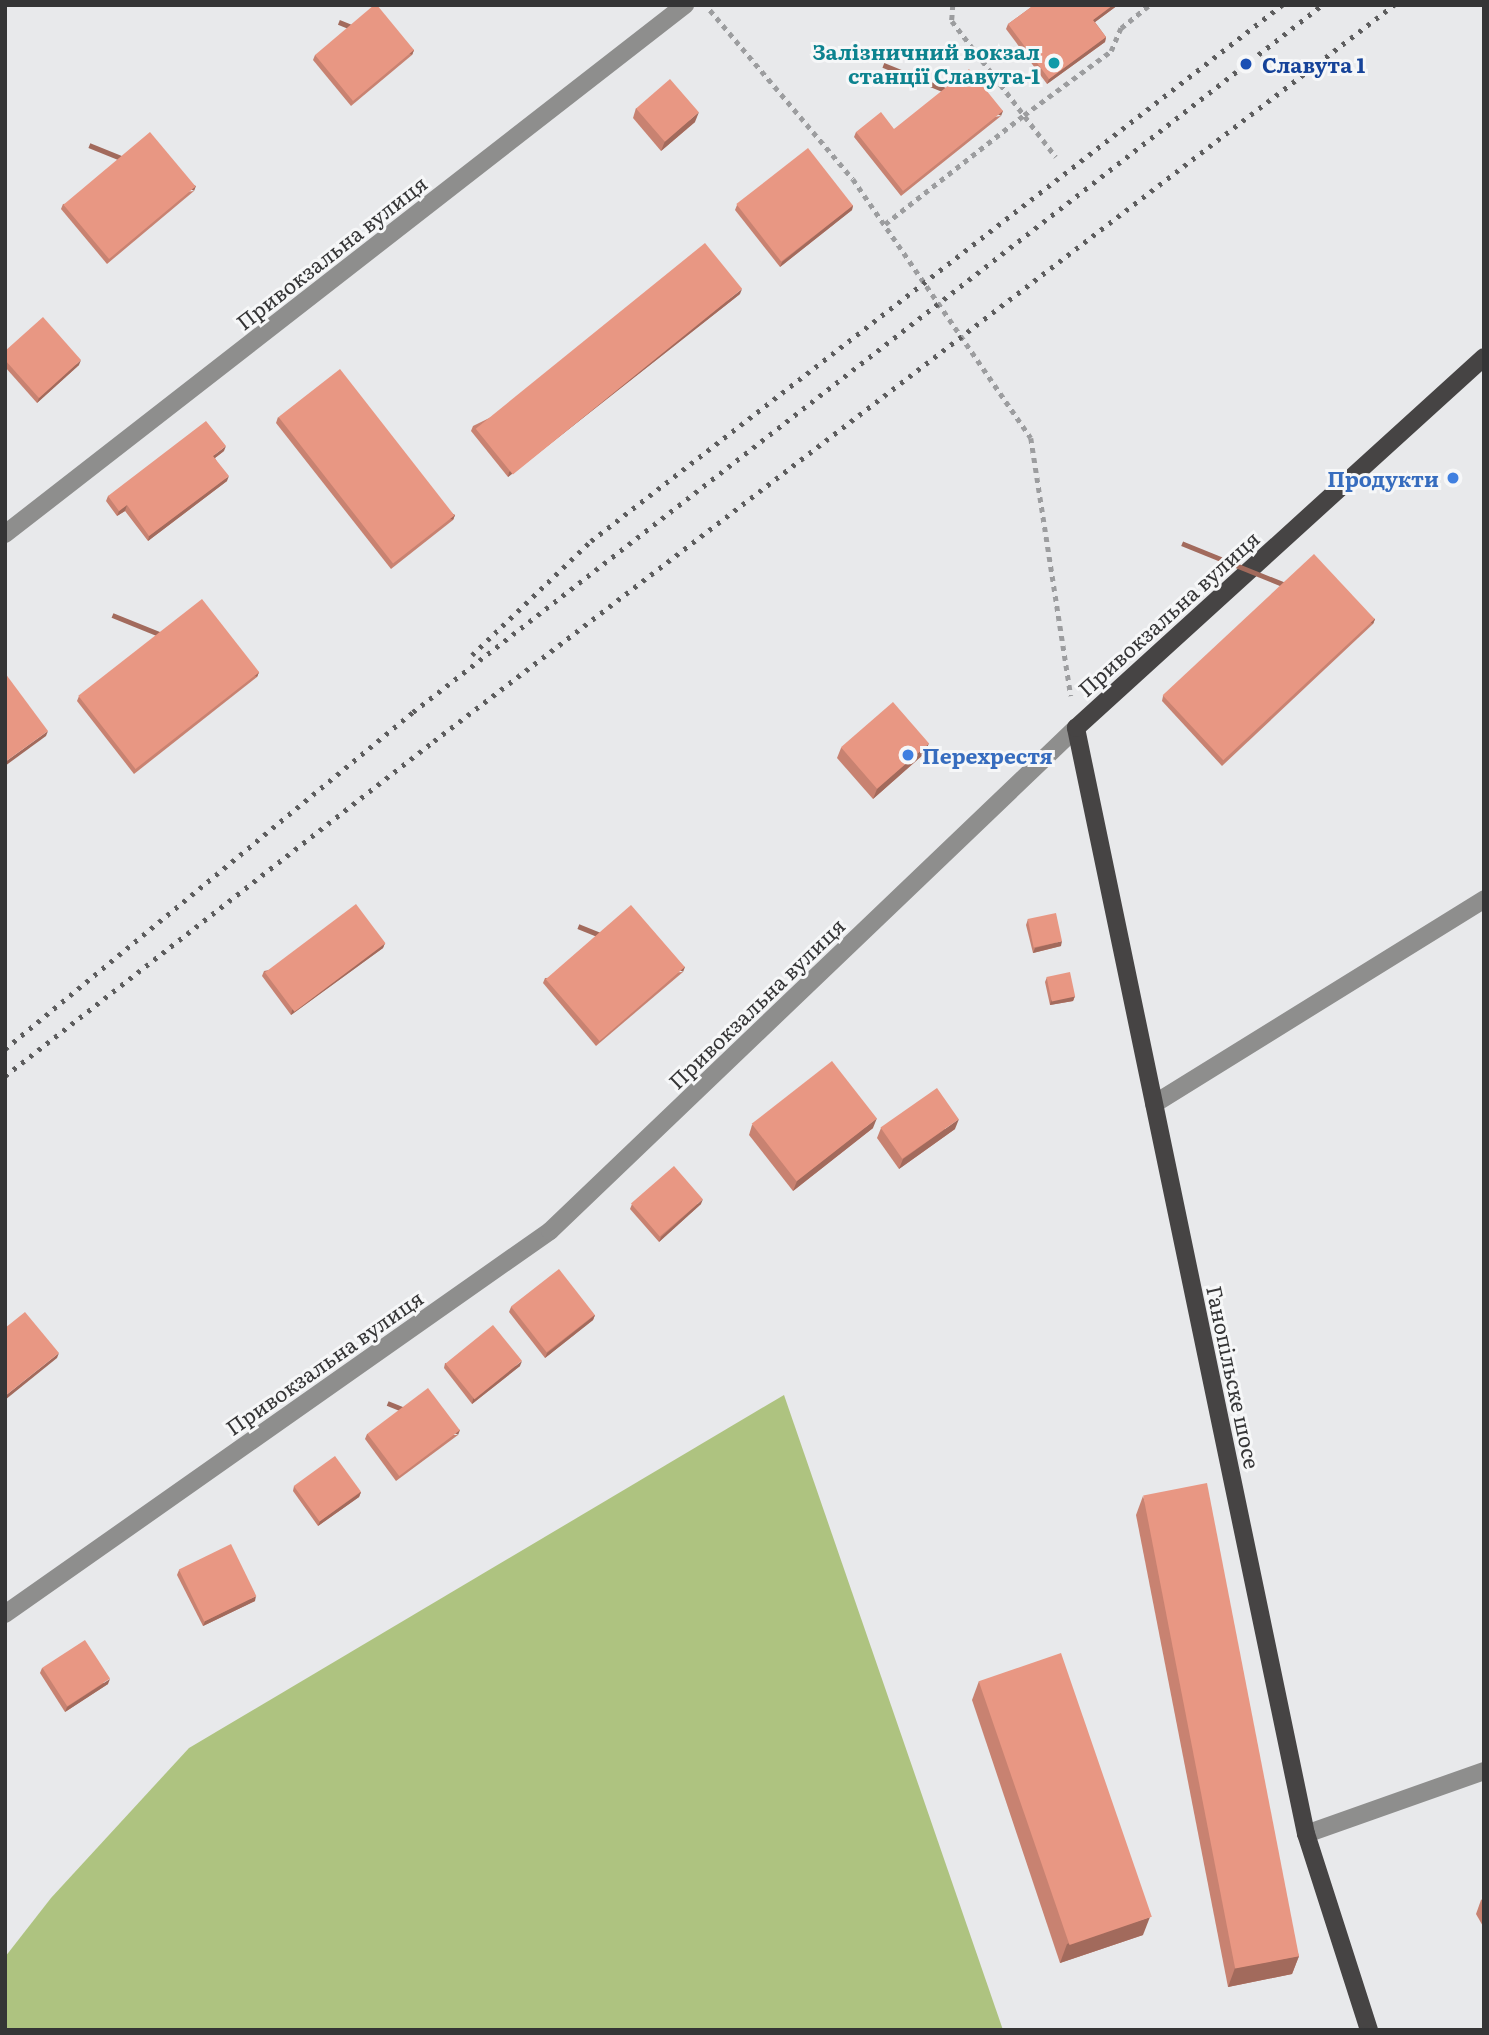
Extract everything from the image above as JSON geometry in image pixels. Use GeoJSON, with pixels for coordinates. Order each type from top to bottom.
{"type":"FeatureCollection","features":[{"type":"Feature","properties":{"kind":"main road","name":"Привокзальна вулиця"},"geometry":{"type":"LineString","coordinates":[[1076,728],[1484,357]]}},
{"type":"Feature","properties":{"kind":"main road","name":"Ганопільске шосе"},"geometry":{"type":"LineString","coordinates":[[1076,728],[1306,1834],[1369,2030]]}},
{"type":"Feature","properties":{"kind":"street","name":"Привокзальна вулиця"},"geometry":{"type":"LineString","coordinates":[[5,534],[685,5]]}},
{"type":"Feature","properties":{"kind":"street","name":"Привокзальна вулиця"},"geometry":{"type":"LineString","coordinates":[[5,1614],[550,1231],[1076,728]]}},
{"type":"Feature","properties":{"kind":"street"},"geometry":{"type":"LineString","coordinates":[[1154,1104],[1484,899]]}},
{"type":"Feature","properties":{"kind":"street"},"geometry":{"type":"LineString","coordinates":[[1306,1834],[1484,1771]]}},
{"type":"Feature","properties":{"kind":"path"},"geometry":{"type":"LineString","coordinates":[[707,5],[820,138],[885,224],[1031,438],[1076,728]]}},
{"type":"Feature","properties":{"kind":"path"},"geometry":{"type":"LineString","coordinates":[[953,5],[953,21],[1056,158]]}},
{"type":"Feature","properties":{"kind":"path"},"geometry":{"type":"LineString","coordinates":[[885,224],[1111,51],[1121,28],[1149,5]]}},
{"type":"Feature","properties":{"kind":"green space"},"geometry":{"type":"Polygon","coordinates":[[[784,1395],[1003,2030],[5,2030],[5,1957],[51,1898],[189,1748],[784,1395]]]}},
{"type":"Feature","properties":{"kind":"building"},"geometry":{"type":"Polygon","coordinates":[[[377,5],[414,50],[353,101],[315,55],[377,5]]]}},
{"type":"Feature","properties":{"kind":"building","name":"Залізничний вокзал станції Славута-1"},"geometry":{"type":"Polygon","coordinates":[[[1034,5],[1113,5],[1093,20],[1106,37],[1049,79],[1008,24],[1034,5]]]}},
{"type":"Feature","properties":{"kind":"building"},"geometry":{"type":"Polygon","coordinates":[[[969,69],[1003,111],[903,191],[856,132],[881,112],[894,129],[969,69]]]}},
{"type":"Feature","properties":{"kind":"building"},"geometry":{"type":"Polygon","coordinates":[[[670,79],[699,112],[665,142],[636,109],[670,79]]]}},
{"type":"Feature","properties":{"kind":"building"},"geometry":{"type":"Polygon","coordinates":[[[150,132],[196,186],[109,259],[63,205],[150,132]]]}},
{"type":"Feature","properties":{"kind":"building"},"geometry":{"type":"Polygon","coordinates":[[[808,148],[853,206],[781,262],[736,204],[808,148]]]}},
{"type":"Feature","properties":{"kind":"building"},"geometry":{"type":"Polygon","coordinates":[[[705,243],[742,289],[513,475],[476,429],[705,243]]]}},
{"type":"Feature","properties":{"kind":"building"},"geometry":{"type":"Polygon","coordinates":[[[43,317],[81,360],[39,398],[5,360],[5,351],[43,317]]]}},
{"type":"Feature","properties":{"kind":"building"},"geometry":{"type":"Polygon","coordinates":[[[340,369],[455,516],[393,564],[279,417],[340,369]]]}},
{"type":"Feature","properties":{"kind":"building"},"geometry":{"type":"Polygon","coordinates":[[[206,421],[226,446],[213,456],[229,476],[149,536],[127,505],[119,511],[108,496],[206,421]]]}},
{"type":"Feature","properties":{"kind":"building"},"geometry":{"type":"Polygon","coordinates":[[[1314,554],[1375,619],[1223,760],[1163,695],[1314,554]]]}},
{"type":"Feature","properties":{"kind":"building"},"geometry":{"type":"Polygon","coordinates":[[[202,599],[259,672],[136,769],[78,696],[202,599]]]}},
{"type":"Feature","properties":{"kind":"building"},"geometry":{"type":"Polygon","coordinates":[[[5,673],[48,731],[5,762],[5,673]]]}},
{"type":"Feature","properties":{"kind":"building"},"geometry":{"type":"Polygon","coordinates":[[[893,702],[929,744],[877,789],[841,747],[893,702]]]}},
{"type":"Feature","properties":{"kind":"building"},"geometry":{"type":"Polygon","coordinates":[[[356,904],[385,943],[294,1012],[265,973],[356,904]]]}},
{"type":"Feature","properties":{"kind":"building"},"geometry":{"type":"Polygon","coordinates":[[[631,905],[685,967],[600,1041],[546,979],[631,905]]]}},
{"type":"Feature","properties":{"kind":"building"},"geometry":{"type":"Polygon","coordinates":[[[1056,913],[1062,941],[1034,947],[1028,919],[1056,913]]]}},
{"type":"Feature","properties":{"kind":"building"},"geometry":{"type":"Polygon","coordinates":[[[1070,972],[1075,996],[1052,1001],[1047,977],[1070,972]]]}},
{"type":"Feature","properties":{"kind":"building"},"geometry":{"type":"Polygon","coordinates":[[[832,1061],[877,1119],[797,1181],[752,1124],[832,1061]]]}},
{"type":"Feature","properties":{"kind":"building"},"geometry":{"type":"Polygon","coordinates":[[[937,1088],[959,1119],[902,1159],[880,1128],[937,1088]]]}},
{"type":"Feature","properties":{"kind":"building"},"geometry":{"type":"Polygon","coordinates":[[[674,1166],[703,1199],[660,1237],[631,1203],[674,1166]]]}},
{"type":"Feature","properties":{"kind":"building"},"geometry":{"type":"Polygon","coordinates":[[[559,1269],[595,1315],[547,1352],[511,1307],[559,1269]]]}},
{"type":"Feature","properties":{"kind":"building"},"geometry":{"type":"Polygon","coordinates":[[[25,1312],[59,1353],[5,1396],[5,1328],[25,1312]]]}},
{"type":"Feature","properties":{"kind":"building"},"geometry":{"type":"Polygon","coordinates":[[[493,1325],[522,1361],[475,1399],[446,1363],[493,1325]]]}},
{"type":"Feature","properties":{"kind":"building"},"geometry":{"type":"Polygon","coordinates":[[[428,1388],[460,1430],[399,1476],[367,1434],[428,1388]]]}},
{"type":"Feature","properties":{"kind":"building"},"geometry":{"type":"Polygon","coordinates":[[[335,1456],[361,1492],[320,1522],[294,1486],[335,1456]]]}},
{"type":"Feature","properties":{"kind":"building"},"geometry":{"type":"Polygon","coordinates":[[[1207,1483],[1299,1956],[1235,1969],[1143,1495],[1207,1483]]]}},
{"type":"Feature","properties":{"kind":"building"},"geometry":{"type":"Polygon","coordinates":[[[231,1544],[256,1596],[204,1622],[179,1569],[231,1544]]]}},
{"type":"Feature","properties":{"kind":"building"},"geometry":{"type":"Polygon","coordinates":[[[85,1640],[110,1679],[67,1706],[42,1668],[85,1640]]]}},
{"type":"Feature","properties":{"kind":"building"},"geometry":{"type":"Polygon","coordinates":[[[1061,1653],[1152,1917],[1070,1945],[979,1681],[1061,1653]]]}},
{"type":"Feature","properties":{"kind":"railway"},"geometry":{"type":"LineString","coordinates":[[472,655],[591,541],[1282,5]]}},
{"type":"Feature","properties":{"kind":"railway"},"geometry":{"type":"LineString","coordinates":[[5,1049],[413,712],[1322,5]]}},
{"type":"Feature","properties":{"kind":"railway"},"geometry":{"type":"LineString","coordinates":[[5,1076],[434,741],[1394,5]]}},
{"type":"Feature","properties":{"kind":"place","name":"Залізничний вокзал станції Славута-1"},"geometry":{"type":"Point","coordinates":[1054,63]}},
{"type":"Feature","properties":{"kind":"place","name":"Славута 1"},"geometry":{"type":"Point","coordinates":[1246,64]}},
{"type":"Feature","properties":{"kind":"place","name":"Продукти"},"geometry":{"type":"Point","coordinates":[1453,478]}},
{"type":"Feature","properties":{"kind":"place","name":"Перехрестя"},"geometry":{"type":"Point","coordinates":[908,755]}}]}
